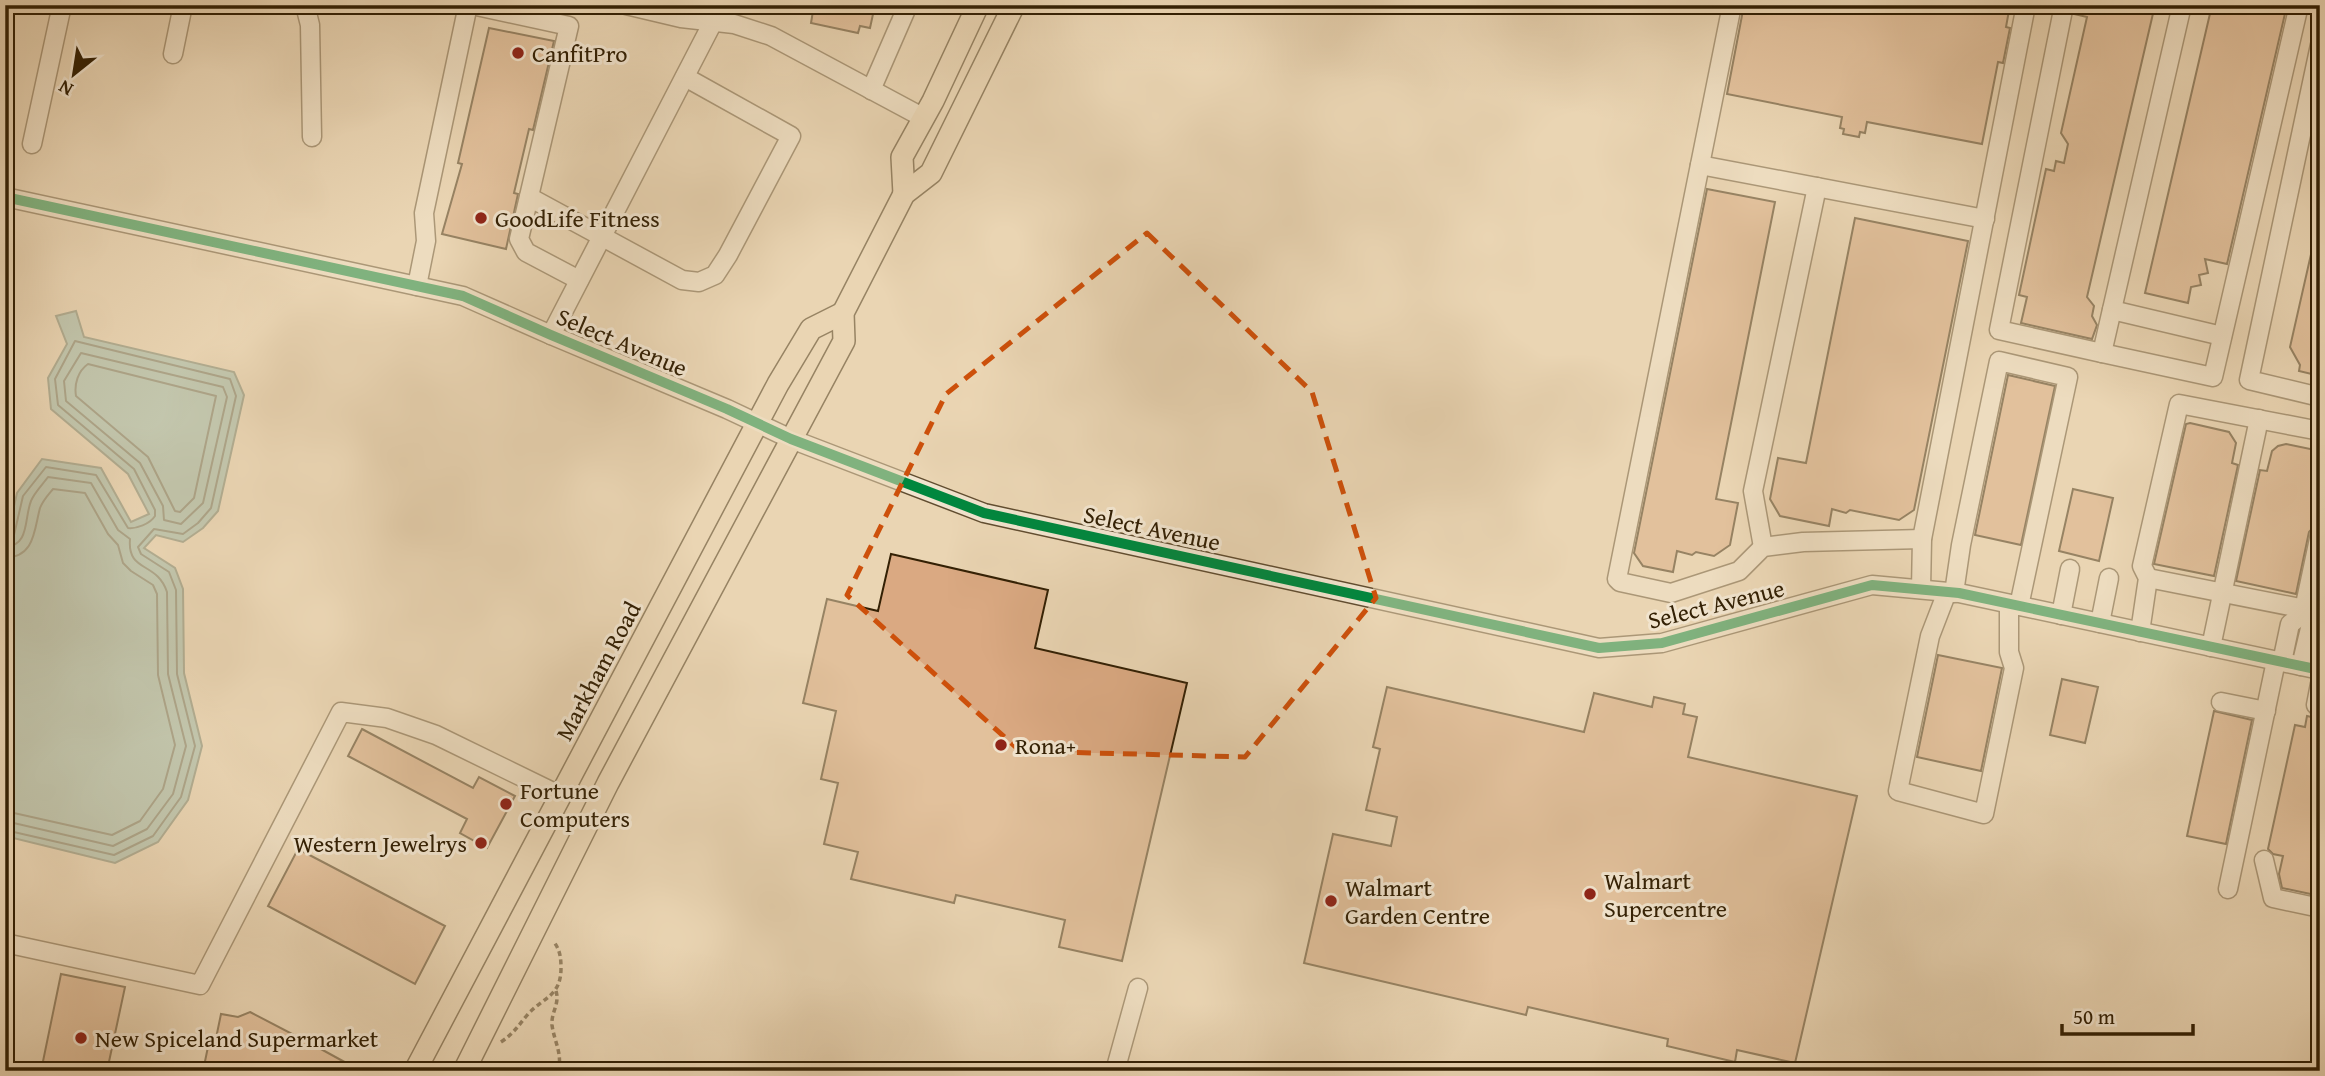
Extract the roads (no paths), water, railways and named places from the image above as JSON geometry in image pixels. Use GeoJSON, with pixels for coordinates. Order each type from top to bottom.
{"type":"FeatureCollection","features":[{"type":"Feature","properties":{"kind":"main road"},"geometry":{"type":"LineString","coordinates":[[904,194],[902,158],[978,5]]}},
{"type":"Feature","properties":{"kind":"main road"},"geometry":{"type":"LineString","coordinates":[[464,1071],[577,844],[845,341],[843,313],[904,194],[931,173],[1014,5]]}},
{"type":"Feature","properties":{"kind":"main road","name":"Markham Road"},"geometry":{"type":"LineString","coordinates":[[415,1071],[756,423],[811,329],[843,313]]}},
{"type":"Feature","properties":{"kind":"street"},"geometry":{"type":"LineString","coordinates":[[32,144],[62,5]]}},
{"type":"Feature","properties":{"kind":"street"},"geometry":{"type":"LineString","coordinates":[[173,54],[183,5]]}},
{"type":"Feature","properties":{"kind":"street"},"geometry":{"type":"LineString","coordinates":[[304,5],[310,25],[312,137]]}},
{"type":"Feature","properties":{"kind":"street"},"geometry":{"type":"LineString","coordinates":[[417,286],[426,241],[424,214],[470,5],[569,26],[519,239],[526,252],[579,280]]}},
{"type":"Feature","properties":{"kind":"street"},"geometry":{"type":"LineString","coordinates":[[626,5],[652,8],[681,18],[734,24],[771,36],[924,118]]}},
{"type":"Feature","properties":{"kind":"street"},"geometry":{"type":"LineString","coordinates":[[871,90],[908,5]]}},
{"type":"Feature","properties":{"kind":"street"},"geometry":{"type":"LineString","coordinates":[[1731,5],[1617,579],[1620,582],[1671,593],[1740,571],[1763,547],[1802,542],[1922,539]]}},
{"type":"Feature","properties":{"kind":"street"},"geometry":{"type":"LineString","coordinates":[[1921,589],[1922,539],[2026,5]]}},
{"type":"Feature","properties":{"kind":"street"},"geometry":{"type":"LineString","coordinates":[[2064,5],[1999,330],[2213,377],[2299,5]]}},
{"type":"Feature","properties":{"kind":"street"},"geometry":{"type":"LineString","coordinates":[[2102,353],[2182,5]]}},
{"type":"Feature","properties":{"kind":"street"},"geometry":{"type":"LineString","coordinates":[[551,335],[713,22]]}},
{"type":"Feature","properties":{"kind":"street"},"geometry":{"type":"LineString","coordinates":[[2320,45],[2249,380],[2320,397]]}},
{"type":"Feature","properties":{"kind":"street"},"geometry":{"type":"LineString","coordinates":[[529,197],[682,279],[699,282],[715,275],[791,136],[685,77]]}},
{"type":"Feature","properties":{"kind":"street"},"geometry":{"type":"LineString","coordinates":[[1700,165],[1985,219]]}},
{"type":"Feature","properties":{"kind":"street"},"geometry":{"type":"LineString","coordinates":[[1763,547],[1753,491],[1817,187]]}},
{"type":"Feature","properties":{"kind":"street","name":"Select Avenue"},"geometry":{"type":"LineString","coordinates":[[5,197],[463,296],[791,439],[984,513],[1599,648],[1662,643],[1872,585],[1950,593],[2014,605],[2320,670]]}},
{"type":"Feature","properties":{"kind":"street"},"geometry":{"type":"LineString","coordinates":[[2112,310],[2222,337]]}},
{"type":"Feature","properties":{"kind":"street"},"geometry":{"type":"LineString","coordinates":[[1999,361],[2068,377],[2014,605],[2009,652],[2014,668],[1984,814],[1898,791],[1930,635],[1950,593],[1999,361]]}},
{"type":"Feature","properties":{"kind":"street"},"geometry":{"type":"LineString","coordinates":[[2140,632],[2148,578],[2142,566],[2179,404],[2320,431]]}},
{"type":"Feature","properties":{"kind":"street"},"geometry":{"type":"LineString","coordinates":[[2211,647],[2259,419]]}},
{"type":"Feature","properties":{"kind":"street"},"geometry":{"type":"LineString","coordinates":[[2313,611],[2320,534]]}},
{"type":"Feature","properties":{"kind":"street"},"geometry":{"type":"LineString","coordinates":[[2061,615],[2070,569]]}},
{"type":"Feature","properties":{"kind":"street"},"geometry":{"type":"LineString","coordinates":[[2148,578],[2313,611]]}},
{"type":"Feature","properties":{"kind":"street"},"geometry":{"type":"LineString","coordinates":[[2100,623],[2109,579]]}},
{"type":"Feature","properties":{"kind":"street"},"geometry":{"type":"LineString","coordinates":[[2301,666],[2320,586]]}},
{"type":"Feature","properties":{"kind":"street"},"geometry":{"type":"LineString","coordinates":[[2228,889],[2266,711],[2290,624],[2303,614],[2313,611]]}},
{"type":"Feature","properties":{"kind":"street"},"geometry":{"type":"LineString","coordinates":[[2320,684],[2316,705],[2320,706]]}},
{"type":"Feature","properties":{"kind":"street"},"geometry":{"type":"LineString","coordinates":[[2221,702],[2266,711]]}},
{"type":"Feature","properties":{"kind":"street"},"geometry":{"type":"LineString","coordinates":[[5,943],[200,985],[341,712],[387,719],[436,735],[561,796]]}},
{"type":"Feature","properties":{"kind":"street"},"geometry":{"type":"LineString","coordinates":[[2264,860],[2273,898],[2320,908]]}},
{"type":"Feature","properties":{"kind":"street"},"geometry":{"type":"LineString","coordinates":[[1115,1071],[1138,988]]}},
{"type":"Feature","properties":{"kind":"water"},"geometry":{"type":"Polygon","coordinates":[[[76,311],[84,337],[234,372],[244,395],[218,511],[203,528],[183,542],[156,535],[144,548],[175,568],[183,589],[184,673],[202,746],[188,800],[158,842],[115,863],[5,836],[5,546],[17,493],[42,459],[101,468],[131,522],[149,514],[128,474],[51,409],[48,378],[67,344],[56,316],[76,311]]]}},
{"type":"Feature","properties":{"kind":"place","name":"CanfitPro"},"geometry":{"type":"Point","coordinates":[518,53]}},
{"type":"Feature","properties":{"kind":"place","name":"GoodLife Fitness"},"geometry":{"type":"Point","coordinates":[481,218]}},
{"type":"Feature","properties":{"kind":"place","name":"Rona+"},"geometry":{"type":"Point","coordinates":[1001,745]}},
{"type":"Feature","properties":{"kind":"place","name":"Fortune Computers"},"geometry":{"type":"Point","coordinates":[506,804]}},
{"type":"Feature","properties":{"kind":"place","name":"Western Jewelrys"},"geometry":{"type":"Point","coordinates":[481,843]}},
{"type":"Feature","properties":{"kind":"place","name":"Walmart Supercentre"},"geometry":{"type":"Point","coordinates":[1590,894]}},
{"type":"Feature","properties":{"kind":"place","name":"Walmart Garden Centre"},"geometry":{"type":"Point","coordinates":[1331,901]}},
{"type":"Feature","properties":{"kind":"place","name":"New Spiceland Supermarket"},"geometry":{"type":"Point","coordinates":[81,1038]}}]}
